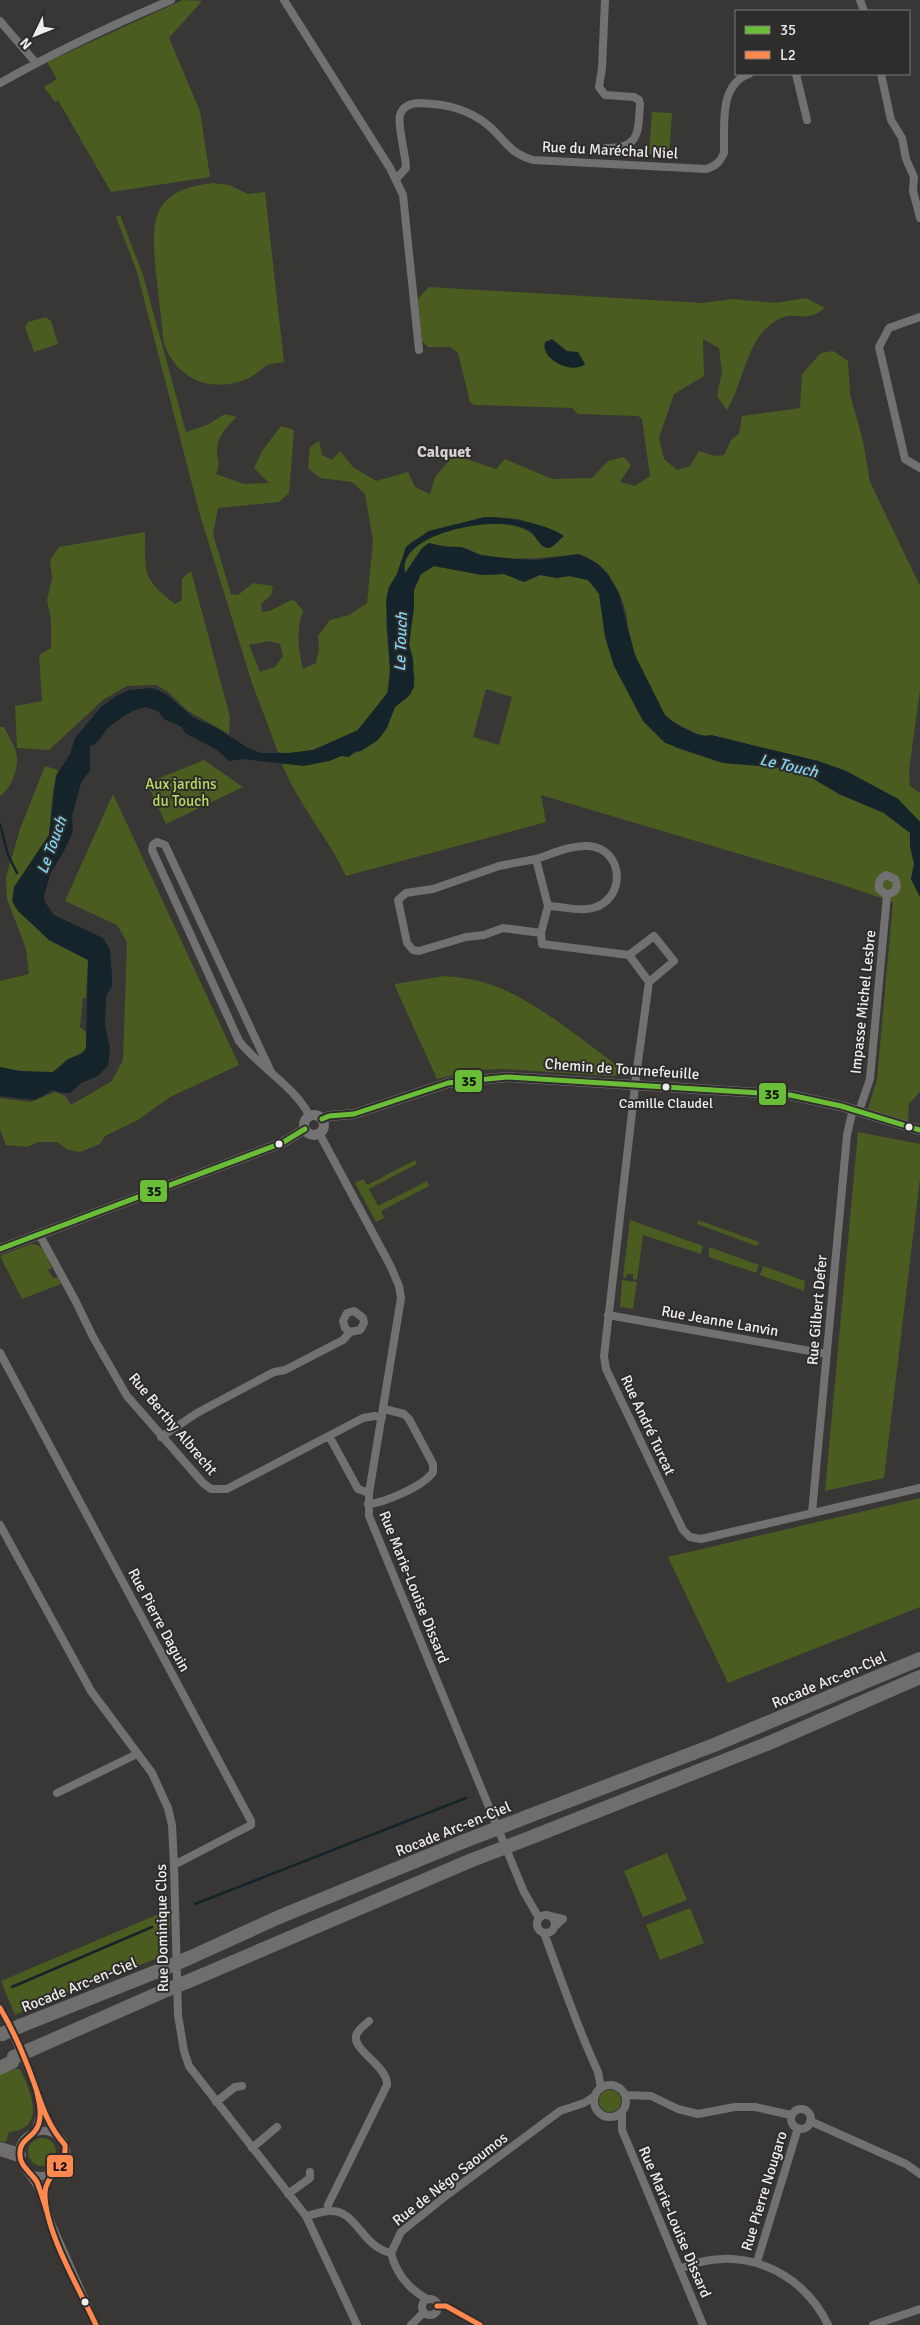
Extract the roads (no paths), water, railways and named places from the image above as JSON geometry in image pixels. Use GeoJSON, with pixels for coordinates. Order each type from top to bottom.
{"type":"FeatureCollection","features":[{"type":"Feature","properties":{"kind":"highway","name":"Rocade Arc-en-Ciel"},"geometry":{"type":"LineString","coordinates":[[1,2034],[163,1969],[278,1917],[462,1842],[714,1745],[920,1659]]}},
{"type":"Feature","properties":{"kind":"highway"},"geometry":{"type":"LineString","coordinates":[[0,2062],[472,1860],[724,1760],[920,1678]]}},
{"type":"Feature","properties":{"kind":"highway"},"geometry":{"type":"LineString","coordinates":[[896,1688],[906,1691],[920,1685]]}},
{"type":"Feature","properties":{"kind":"highway"},"geometry":{"type":"LineString","coordinates":[[0,2068],[12,2062],[14,2057]]}},
{"type":"Feature","properties":{"kind":"highway"},"geometry":{"type":"LineString","coordinates":[[0,2148],[19,2155]]}},
{"type":"Feature","properties":{"kind":"street"},"geometry":{"type":"LineString","coordinates":[[0,84],[36,62],[113,24],[171,0]]}},
{"type":"Feature","properties":{"kind":"street"},"geometry":{"type":"LineString","coordinates":[[284,0],[396,178],[403,195],[419,350]]}},
{"type":"Feature","properties":{"kind":"street"},"geometry":{"type":"LineString","coordinates":[[605,0],[602,68],[599,87],[605,95],[634,97],[640,104],[637,136],[629,146],[621,149],[606,148]]}},
{"type":"Feature","properties":{"kind":"street"},"geometry":{"type":"LineString","coordinates":[[0,21],[36,62]]}},
{"type":"Feature","properties":{"kind":"street","name":"Rue du Maréchal Niel"},"geometry":{"type":"LineString","coordinates":[[396,178],[406,168],[399,122],[400,113],[405,107],[418,103],[449,106],[468,113],[490,127],[508,148],[523,157],[533,160],[706,169],[713,167],[721,160],[724,153],[726,100],[737,82],[746,75]]}},
{"type":"Feature","properties":{"kind":"street"},"geometry":{"type":"LineString","coordinates":[[796,75],[807,120]]}},
{"type":"Feature","properties":{"kind":"street"},"geometry":{"type":"LineString","coordinates":[[881,75],[891,120],[902,138],[906,159],[914,177],[913,191],[920,218]]}},
{"type":"Feature","properties":{"kind":"street"},"geometry":{"type":"LineString","coordinates":[[920,317],[889,328],[879,347],[905,460],[920,468]]}},
{"type":"Feature","properties":{"kind":"street"},"geometry":{"type":"LineString","coordinates":[[271,1072],[165,845],[157,842],[153,845],[152,850],[239,1041],[300,1103],[309,1116]]}},
{"type":"Feature","properties":{"kind":"street"},"geometry":{"type":"LineString","coordinates":[[541,932],[503,928],[484,936],[466,937],[419,951],[412,950],[408,943],[398,900],[406,893],[433,889],[499,866],[536,859],[572,848],[588,846],[601,850],[608,855],[618,878],[616,888],[602,905],[587,909],[548,906]]}},
{"type":"Feature","properties":{"kind":"street"},"geometry":{"type":"LineString","coordinates":[[536,859],[548,906],[540,941],[545,946],[629,955],[654,936],[674,961],[649,982],[629,955]]}},
{"type":"Feature","properties":{"kind":"street","name":"Impasse Michel Lesbre"},"geometry":{"type":"LineString","coordinates":[[856,1110],[870,1079],[887,895]]}},
{"type":"Feature","properties":{"kind":"street"},"geometry":{"type":"LineString","coordinates":[[208,971],[221,966]]}},
{"type":"Feature","properties":{"kind":"street","name":"Rue André Turcat"},"geometry":{"type":"LineString","coordinates":[[649,982],[635,1084],[604,1356],[606,1369],[683,1530],[690,1537],[701,1540],[920,1488]]}},
{"type":"Feature","properties":{"kind":"street","name":"Chemin de Tournefeuille"},"geometry":{"type":"LineString","coordinates":[[322,1119],[329,1116],[354,1114],[448,1083],[508,1076],[790,1096],[856,1110],[920,1130]]}},
{"type":"Feature","properties":{"kind":"street","name":"Rue Gilbert Defer"},"geometry":{"type":"LineString","coordinates":[[812,1513],[848,1135],[856,1110]]}},
{"type":"Feature","properties":{"kind":"street"},"geometry":{"type":"LineString","coordinates":[[316,1115],[322,1119],[324,1127],[319,1133],[311,1134],[304,1129],[304,1121],[309,1116],[316,1115]]}},
{"type":"Feature","properties":{"kind":"street"},"geometry":{"type":"LineString","coordinates":[[0,1249],[282,1143],[304,1129]]}},
{"type":"Feature","properties":{"kind":"street","name":"Rue Marie-Louise Dissard"},"geometry":{"type":"LineString","coordinates":[[319,1133],[399,1286],[400,1312],[369,1493],[368,1504],[373,1524],[524,1892],[531,1905],[544,1917],[554,1921],[550,1931],[550,1945],[555,1967],[598,2072],[604,2077],[604,2087]]}},
{"type":"Feature","properties":{"kind":"street","name":"Rue Berthy Albrecht"},"geometry":{"type":"LineString","coordinates":[[39,1234],[113,1374],[127,1396],[203,1483],[211,1489],[227,1489],[363,1418],[375,1416],[382,1418]]}},
{"type":"Feature","properties":{"kind":"street","name":"Rue Jeanne Lanvin"},"geometry":{"type":"LineString","coordinates":[[608,1315],[827,1354]]}},
{"type":"Feature","properties":{"kind":"street"},"geometry":{"type":"LineString","coordinates":[[162,1436],[197,1412],[274,1372],[286,1370],[343,1340],[350,1332]]}},
{"type":"Feature","properties":{"kind":"street","name":"Rue Pierre Daguin"},"geometry":{"type":"LineString","coordinates":[[0,1353],[251,1821],[251,1825],[174,1865]]}},
{"type":"Feature","properties":{"kind":"street"},"geometry":{"type":"LineString","coordinates":[[368,1504],[386,1501],[426,1480],[433,1472],[433,1464],[409,1419],[404,1414],[384,1409]]}},
{"type":"Feature","properties":{"kind":"street"},"geometry":{"type":"LineString","coordinates":[[329,1436],[358,1489],[369,1493]]}},
{"type":"Feature","properties":{"kind":"street","name":"Rue Dominique Clos"},"geometry":{"type":"LineString","coordinates":[[0,1525],[90,1691],[160,1787],[168,1808],[172,1825],[174,1865],[178,2015],[180,2034],[190,2066],[306,2216],[357,2325]]}},
{"type":"Feature","properties":{"kind":"street"},"geometry":{"type":"LineString","coordinates":[[57,1793],[137,1754]]}},
{"type":"Feature","properties":{"kind":"street","name":"Rue Marie-Louise Dissard"},"geometry":{"type":"LineString","coordinates":[[544,1917],[537,1927],[550,1931]]}},
{"type":"Feature","properties":{"kind":"street"},"geometry":{"type":"LineString","coordinates":[[0,2008],[34,2082],[42,2109],[54,2133],[65,2145],[66,2153],[62,2168],[51,2175],[32,2175]]}},
{"type":"Feature","properties":{"kind":"street"},"geometry":{"type":"LineString","coordinates":[[328,2211],[328,2204],[387,2084],[386,2075],[358,2045],[356,2038],[357,2033],[369,2021]]}},
{"type":"Feature","properties":{"kind":"street"},"geometry":{"type":"LineString","coordinates":[[216,2102],[235,2087],[242,2086]]}},
{"type":"Feature","properties":{"kind":"street"},"geometry":{"type":"LineString","coordinates":[[604,2087],[618,2087],[625,2095],[626,2104],[622,2112],[609,2117],[601,2114],[596,2107],[595,2096],[604,2087]]}},
{"type":"Feature","properties":{"kind":"street"},"geometry":{"type":"LineString","coordinates":[[625,2095],[651,2096],[678,2109],[698,2114],[735,2107],[755,2107],[791,2115]]}},
{"type":"Feature","properties":{"kind":"street","name":"Rue de Négo Saoumos"},"geometry":{"type":"LineString","coordinates":[[391,2254],[401,2232],[447,2195],[560,2111],[584,2103],[595,2096]]}},
{"type":"Feature","properties":{"kind":"street"},"geometry":{"type":"LineString","coordinates":[[584,2103],[596,2107]]}},
{"type":"Feature","properties":{"kind":"street"},"geometry":{"type":"LineString","coordinates":[[34,2132],[42,2109]]}},
{"type":"Feature","properties":{"kind":"street"},"geometry":{"type":"LineString","coordinates":[[804,2109],[809,2113],[810,2121],[806,2127],[798,2128],[792,2123],[791,2115],[797,2110],[804,2109]]}},
{"type":"Feature","properties":{"kind":"street","name":"Rue Marie-Louise Dissard"},"geometry":{"type":"LineString","coordinates":[[622,2112],[622,2130]]}},
{"type":"Feature","properties":{"kind":"street","name":"Rue Marie-Louise Dissard"},"geometry":{"type":"LineString","coordinates":[[609,2117],[622,2130],[703,2325]]}},
{"type":"Feature","properties":{"kind":"street"},"geometry":{"type":"LineString","coordinates":[[810,2121],[906,2164],[920,2174]]}},
{"type":"Feature","properties":{"kind":"street"},"geometry":{"type":"LineString","coordinates":[[252,2148],[277,2127]]}},
{"type":"Feature","properties":{"kind":"street","name":"Rue Pierre Nougaro"},"geometry":{"type":"LineString","coordinates":[[757,2262],[798,2128]]}},
{"type":"Feature","properties":{"kind":"street"},"geometry":{"type":"LineString","coordinates":[[54,2133],[44,2130],[28,2135],[22,2143],[19,2155],[25,2170],[32,2175],[96,2325]]}},
{"type":"Feature","properties":{"kind":"street"},"geometry":{"type":"LineString","coordinates":[[288,2194],[310,2178],[310,2172]]}},
{"type":"Feature","properties":{"kind":"street"},"geometry":{"type":"LineString","coordinates":[[45,2206],[44,2192],[51,2175]]}},
{"type":"Feature","properties":{"kind":"street"},"geometry":{"type":"LineString","coordinates":[[306,2216],[328,2211],[341,2212],[347,2216],[371,2245],[382,2252],[391,2254],[398,2274],[419,2295],[424,2305],[433,2313],[437,2306]]}},
{"type":"Feature","properties":{"kind":"street"},"geometry":{"type":"LineString","coordinates":[[680,2269],[711,2259],[757,2262],[793,2281],[806,2291],[820,2308],[828,2325]]}},
{"type":"Feature","properties":{"kind":"street"},"geometry":{"type":"LineString","coordinates":[[411,2325],[424,2305],[434,2300],[437,2306]]}},
{"type":"Feature","properties":{"kind":"street"},"geometry":{"type":"LineString","coordinates":[[437,2306],[446,2306],[480,2325]]}},
{"type":"Feature","properties":{"kind":"street"},"geometry":{"type":"LineString","coordinates":[[873,2325],[920,2309]]}},
{"type":"Feature","properties":{"kind":"water"},"geometry":{"type":"Polygon","coordinates":[[[552,339],[567,351],[578,352],[585,364],[573,368],[566,367],[552,360],[547,355],[545,342],[552,339]]]}},
{"type":"Feature","properties":{"kind":"water"},"geometry":{"type":"Polygon","coordinates":[[[485,517],[526,522],[548,528],[564,536],[555,545],[546,548],[530,531],[517,526],[483,524],[465,527],[428,539],[415,548],[406,559],[405,573],[422,548],[429,543],[444,547],[461,547],[480,555],[514,559],[536,560],[579,554],[598,564],[608,574],[619,594],[635,655],[665,715],[680,726],[700,735],[711,735],[818,761],[846,771],[898,799],[920,822],[920,897],[911,879],[914,864],[910,846],[910,833],[884,813],[839,794],[807,775],[785,768],[723,763],[665,743],[643,721],[614,666],[605,637],[599,594],[588,580],[569,576],[557,578],[540,575],[524,582],[504,574],[482,575],[434,566],[421,574],[414,590],[414,607],[409,644],[413,659],[414,687],[408,697],[395,707],[387,728],[378,740],[361,751],[354,752],[349,757],[341,756],[329,761],[304,766],[243,759],[229,761],[217,750],[185,733],[182,727],[164,719],[158,711],[145,707],[131,712],[116,721],[96,743],[90,746],[90,770],[81,783],[72,816],[73,832],[51,872],[44,896],[45,902],[54,915],[103,938],[110,950],[112,986],[106,996],[105,1025],[110,1048],[108,1065],[98,1076],[81,1083],[70,1093],[53,1090],[35,1100],[0,1096],[0,1067],[20,1071],[53,1072],[68,1059],[83,1053],[86,1048],[88,960],[49,940],[18,911],[12,901],[14,887],[49,835],[56,776],[70,754],[75,738],[101,707],[116,696],[129,690],[151,688],[167,695],[194,718],[215,727],[248,748],[261,753],[288,753],[313,750],[358,730],[388,692],[390,670],[386,601],[389,587],[397,574],[406,547],[429,531],[485,517]]]}},
{"type":"Feature","properties":{"kind":"waterway"},"geometry":{"type":"LineString","coordinates":[[0,824],[8,855],[17,873]]}},
{"type":"Feature","properties":{"kind":"waterway","name":"Le Touch"},"geometry":{"type":"LineString","coordinates":[[50,923],[98,956],[98,962]]}},
{"type":"Feature","properties":{"kind":"waterway"},"geometry":{"type":"LineString","coordinates":[[195,1904],[466,1798]]}},
{"type":"Feature","properties":{"kind":"waterway"},"geometry":{"type":"LineString","coordinates":[[12,1987],[152,1927]]}},
{"type":"Feature","properties":{"kind":"place","name":"Camille Claudel"},"geometry":{"type":"Point","coordinates":[666,1087]}},
{"type":"Feature","properties":{"kind":"district","name":"Calquet"},"geometry":{"type":"Point","coordinates":[444,451]}},
{"type":"Feature","properties":{"kind":"park label","name":"Aux jardins du Touch"},"geometry":{"type":"Point","coordinates":[181,792]}}]}
